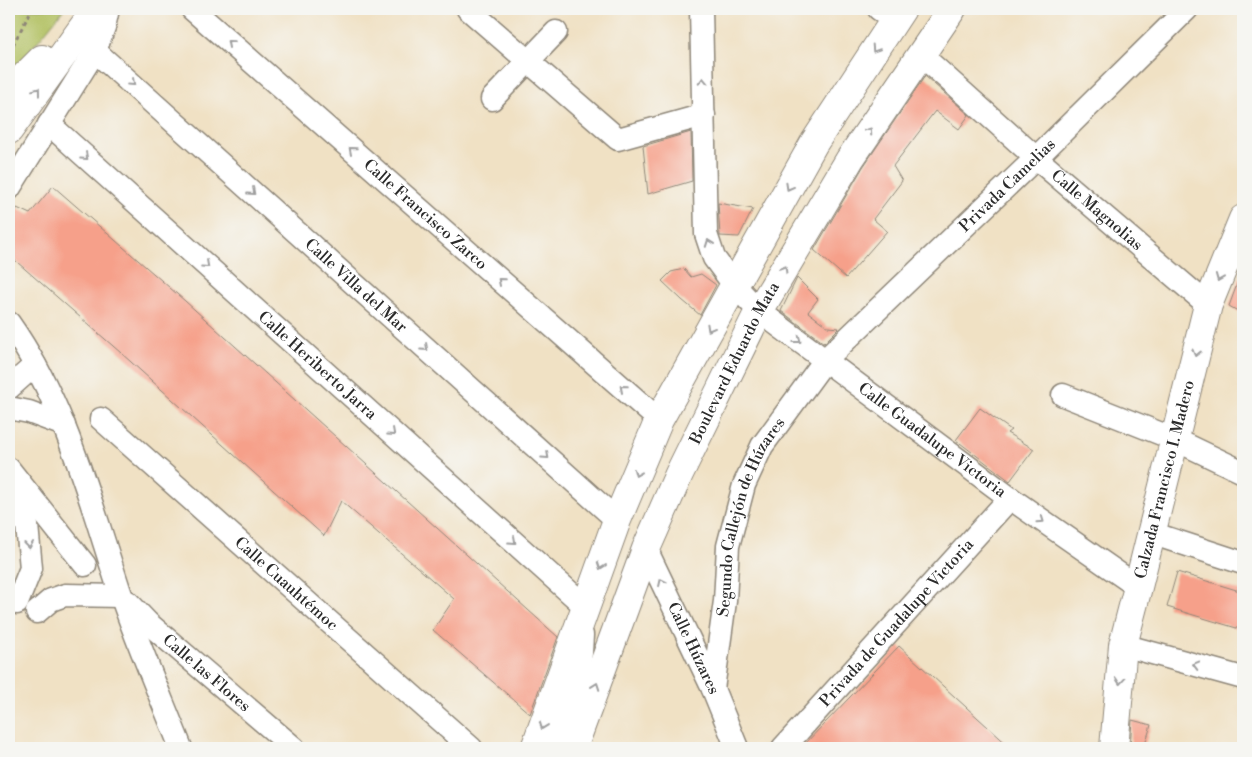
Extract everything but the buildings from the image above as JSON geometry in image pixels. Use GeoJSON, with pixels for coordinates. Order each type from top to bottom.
{"type":"FeatureCollection","features":[{"type":"Feature","properties":{"kind":"main road","name":"Boulevard Eduardo Mata"},"geometry":{"type":"LineString","coordinates":[[573,748],[646,549],[679,474],[759,311],[850,159],[952,9]]}},
{"type":"Feature","properties":{"kind":"main road"},"geometry":{"type":"LineString","coordinates":[[9,96],[22,78],[63,38],[98,12]]}},
{"type":"Feature","properties":{"kind":"main road"},"geometry":{"type":"LineString","coordinates":[[9,130],[98,12]]}},
{"type":"Feature","properties":{"kind":"main road"},"geometry":{"type":"LineString","coordinates":[[535,748],[617,520],[659,420],[814,143],[892,12]]}},
{"type":"Feature","properties":{"kind":"main road","name":"Calzada Francisco I. Madero"},"geometry":{"type":"LineString","coordinates":[[1114,748],[1123,645],[1208,305],[1243,218]]}},
{"type":"Feature","properties":{"kind":"street","name":"Calle Francisco Zarco"},"geometry":{"type":"LineString","coordinates":[[192,9],[659,420]]}},
{"type":"Feature","properties":{"kind":"street"},"geometry":{"type":"LineString","coordinates":[[468,9],[618,139],[704,115]]}},
{"type":"Feature","properties":{"kind":"street","name":"Privada Camelias"},"geometry":{"type":"LineString","coordinates":[[825,360],[1036,158],[1187,9]]}},
{"type":"Feature","properties":{"kind":"street"},"geometry":{"type":"LineString","coordinates":[[9,189],[95,51],[104,27],[98,12]]}},
{"type":"Feature","properties":{"kind":"street","name":"Calle Guadalupe Victoria"},"geometry":{"type":"LineString","coordinates":[[697,12],[704,115],[706,234],[714,258],[734,285],[759,311],[1010,498],[1138,587]]}},
{"type":"Feature","properties":{"kind":"street"},"geometry":{"type":"LineString","coordinates":[[492,99],[556,32]]}},
{"type":"Feature","properties":{"kind":"street","name":"Calle Villa del Mar"},"geometry":{"type":"LineString","coordinates":[[95,51],[617,520]]}},
{"type":"Feature","properties":{"kind":"street","name":"Calle Magnolias"},"geometry":{"type":"LineString","coordinates":[[920,54],[1036,158],[1208,305]]}},
{"type":"Feature","properties":{"kind":"street","name":"Calle Heriberto Jarra"},"geometry":{"type":"LineString","coordinates":[[49,124],[584,611]]}},
{"type":"Feature","properties":{"kind":"street"},"geometry":{"type":"LineString","coordinates":[[9,327],[35,365],[64,425],[122,596],[181,748]]}},
{"type":"Feature","properties":{"kind":"street","name":"Segundo Callejón de Húzares"},"geometry":{"type":"LineString","coordinates":[[712,689],[725,601],[728,546],[744,485],[762,446],[825,360]]}},
{"type":"Feature","properties":{"kind":"street"},"geometry":{"type":"LineString","coordinates":[[9,388],[35,365]]}},
{"type":"Feature","properties":{"kind":"street"},"geometry":{"type":"LineString","coordinates":[[1063,395],[1174,439],[1243,472]]}},
{"type":"Feature","properties":{"kind":"street"},"geometry":{"type":"LineString","coordinates":[[9,408],[29,412],[64,425]]}},
{"type":"Feature","properties":{"kind":"street","name":"Calle Cuauhtémoc"},"geometry":{"type":"LineString","coordinates":[[100,419],[471,748]]}},
{"type":"Feature","properties":{"kind":"street"},"geometry":{"type":"LineString","coordinates":[[9,469],[85,565]]}},
{"type":"Feature","properties":{"kind":"street","name":"Privada de Guadalupe Victoria"},"geometry":{"type":"LineString","coordinates":[[783,748],[1010,498]]}},
{"type":"Feature","properties":{"kind":"street"},"geometry":{"type":"LineString","coordinates":[[9,502],[27,525],[31,568],[27,607],[65,594],[122,596]]}},
{"type":"Feature","properties":{"kind":"street"},"geometry":{"type":"LineString","coordinates":[[1151,532],[1243,563]]}},
{"type":"Feature","properties":{"kind":"street","name":"Calle Húzares"},"geometry":{"type":"LineString","coordinates":[[646,549],[712,689],[737,748]]}},
{"type":"Feature","properties":{"kind":"street","name":"Calle las Flores"},"geometry":{"type":"LineString","coordinates":[[122,596],[148,623],[294,748]]}},
{"type":"Feature","properties":{"kind":"street"},"geometry":{"type":"LineString","coordinates":[[558,748],[572,711],[581,653],[584,611]]}},
{"type":"Feature","properties":{"kind":"street"},"geometry":{"type":"LineString","coordinates":[[1123,645],[1243,678]]}},
{"type":"Feature","properties":{"kind":"path"},"geometry":{"type":"LineString","coordinates":[[9,52],[32,9]]}},
{"type":"Feature","properties":{"kind":"green space"},"geometry":{"type":"Polygon","coordinates":[[[9,9],[64,9],[9,77],[9,9]]]}}]}
